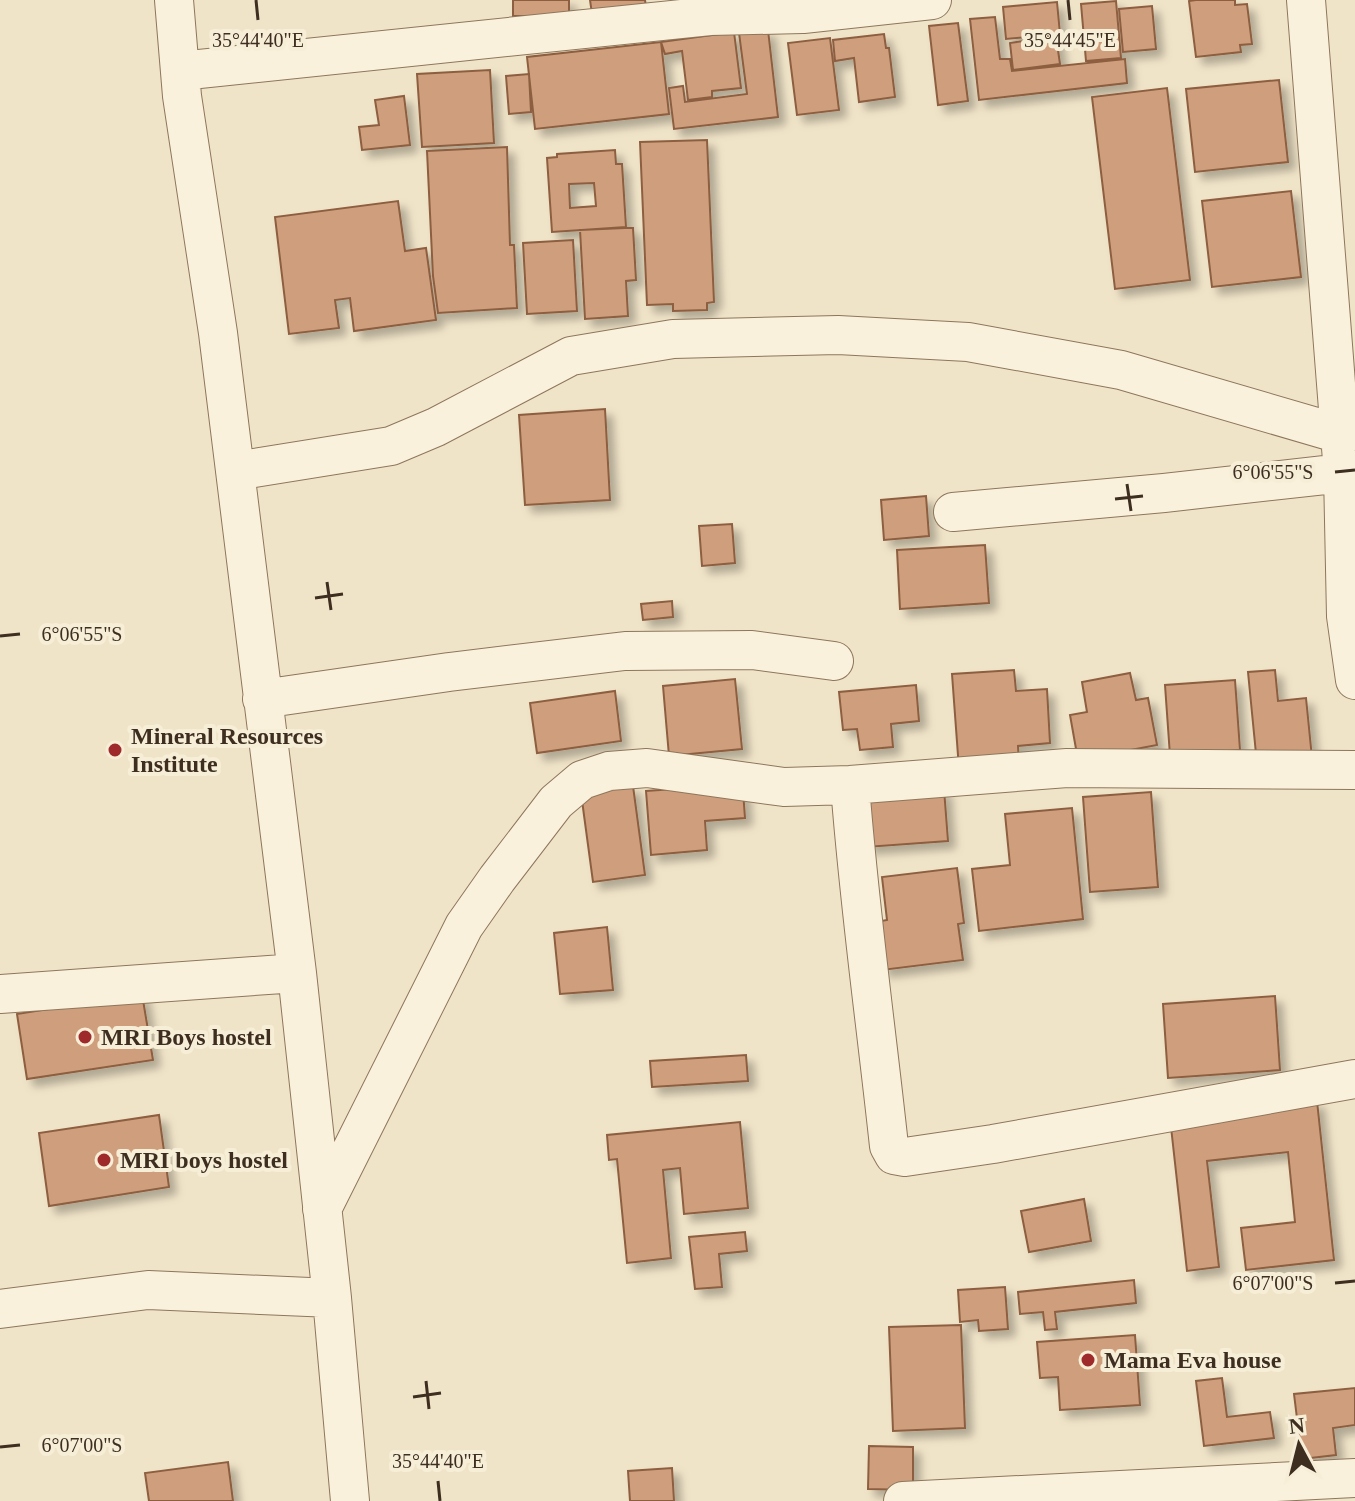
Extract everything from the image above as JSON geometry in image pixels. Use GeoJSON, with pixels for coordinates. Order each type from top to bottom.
{"type":"FeatureCollection","features":[{"type":"Feature","properties":{"kind":"street"},"geometry":{"type":"LineString","coordinates":[[174,0],[182,96],[218,333],[297,973],[350,1501]]}},
{"type":"Feature","properties":{"kind":"street"},"geometry":{"type":"LineString","coordinates":[[180,71],[710,16],[803,14],[932,0]]}},
{"type":"Feature","properties":{"kind":"street"},"geometry":{"type":"LineString","coordinates":[[1306,0],[1347,432],[1343,473],[1346,616],[1355,680]]}},
{"type":"Feature","properties":{"kind":"street"},"geometry":{"type":"LineString","coordinates":[[235,471],[391,446],[436,427],[571,356],[673,339],[838,335],[968,342],[1121,370],[1347,432]]}},
{"type":"Feature","properties":{"kind":"street"},"geometry":{"type":"LineString","coordinates":[[953,512],[1343,473]]}},
{"type":"Feature","properties":{"kind":"street"},"geometry":{"type":"LineString","coordinates":[[262,699],[625,651],[752,650],[834,661]]}},
{"type":"Feature","properties":{"kind":"street"},"geometry":{"type":"LineString","coordinates":[[322,1209],[464,926],[556,802],[582,780],[609,771],[647,768],[784,787],[850,785],[1067,768],[1355,770]]}},
{"type":"Feature","properties":{"kind":"street"},"geometry":{"type":"LineString","coordinates":[[850,785],[867,967],[889,1146],[894,1155],[905,1157],[993,1144],[1355,1079]]}},
{"type":"Feature","properties":{"kind":"street"},"geometry":{"type":"LineString","coordinates":[[0,994],[297,973]]}},
{"type":"Feature","properties":{"kind":"street"},"geometry":{"type":"LineString","coordinates":[[0,1309],[148,1290],[332,1298]]}},
{"type":"Feature","properties":{"kind":"street"},"geometry":{"type":"LineString","coordinates":[[903,1501],[1355,1478]]}},
{"type":"Feature","properties":{"kind":"building"},"geometry":{"type":"Polygon","coordinates":[[[513,0],[569,0],[569,16],[513,16],[513,0]]]}},
{"type":"Feature","properties":{"kind":"building"},"geometry":{"type":"Polygon","coordinates":[[[590,0],[645,0],[646,7],[592,14],[590,0]]]}},
{"type":"Feature","properties":{"kind":"building"},"geometry":{"type":"Polygon","coordinates":[[[1235,0],[1235,5],[1247,4],[1252,44],[1240,45],[1241,52],[1196,57],[1189,1],[1235,0]]]}},
{"type":"Feature","properties":{"kind":"building"},"geometry":{"type":"Polygon","coordinates":[[[1116,1],[1121,58],[1086,61],[1081,4],[1116,1]]]}},
{"type":"Feature","properties":{"kind":"building"},"geometry":{"type":"Polygon","coordinates":[[[1057,2],[1060,34],[1006,39],[1003,7],[1057,2]]]}},
{"type":"Feature","properties":{"kind":"building"},"geometry":{"type":"Polygon","coordinates":[[[1152,6],[1156,49],[1123,52],[1119,9],[1152,6]]]}},
{"type":"Feature","properties":{"kind":"building"},"geometry":{"type":"Polygon","coordinates":[[[995,17],[1000,59],[1010,59],[1012,71],[1125,59],[1127,83],[979,100],[970,19],[995,17]]]}},
{"type":"Feature","properties":{"kind":"building"},"geometry":{"type":"Polygon","coordinates":[[[958,23],[968,101],[938,105],[929,26],[958,23]]]}},
{"type":"Feature","properties":{"kind":"building"},"geometry":{"type":"Polygon","coordinates":[[[768,30],[778,117],[674,129],[669,88],[683,86],[685,102],[747,94],[739,33],[768,30]]]}},
{"type":"Feature","properties":{"kind":"building"},"geometry":{"type":"Polygon","coordinates":[[[734,32],[741,88],[712,91],[712,97],[688,100],[682,51],[665,54],[661,42],[734,32]]]}},
{"type":"Feature","properties":{"kind":"building"},"geometry":{"type":"Polygon","coordinates":[[[884,34],[886,48],[889,48],[895,97],[859,102],[854,58],[835,61],[833,40],[884,34]]]}},
{"type":"Feature","properties":{"kind":"building"},"geometry":{"type":"Polygon","coordinates":[[[1056,36],[1060,64],[1013,70],[1010,43],[1056,36]]]}},
{"type":"Feature","properties":{"kind":"building"},"geometry":{"type":"Polygon","coordinates":[[[830,38],[839,110],[797,115],[788,43],[830,38]]]}},
{"type":"Feature","properties":{"kind":"building"},"geometry":{"type":"Polygon","coordinates":[[[661,42],[669,114],[535,129],[527,57],[661,42]]]}},
{"type":"Feature","properties":{"kind":"building"},"geometry":{"type":"Polygon","coordinates":[[[490,70],[494,143],[422,147],[417,74],[490,70]]]}},
{"type":"Feature","properties":{"kind":"building"},"geometry":{"type":"Polygon","coordinates":[[[529,74],[531,112],[509,114],[506,76],[529,74]]]}},
{"type":"Feature","properties":{"kind":"building"},"geometry":{"type":"Polygon","coordinates":[[[1279,80],[1288,162],[1195,172],[1186,89],[1279,80]]]}},
{"type":"Feature","properties":{"kind":"building"},"geometry":{"type":"Polygon","coordinates":[[[1167,88],[1190,280],[1115,289],[1092,97],[1167,88]]]}},
{"type":"Feature","properties":{"kind":"building"},"geometry":{"type":"Polygon","coordinates":[[[404,96],[410,145],[362,150],[359,127],[379,125],[375,100],[404,96]]]}},
{"type":"Feature","properties":{"kind":"building"},"geometry":{"type":"Polygon","coordinates":[[[707,140],[714,302],[707,303],[707,310],[673,311],[673,304],[647,305],[640,142],[707,140]]]}},
{"type":"Feature","properties":{"kind":"building"},"geometry":{"type":"Polygon","coordinates":[[[507,147],[510,245],[514,245],[517,308],[438,313],[433,276],[427,151],[507,147]]]}},
{"type":"Feature","properties":{"kind":"building"},"geometry":{"type":"Polygon","coordinates":[[[615,150],[616,164],[622,164],[626,227],[552,232],[547,158],[557,157],[557,154],[615,150]],[[594,183],[569,184],[570,208],[596,206],[594,183]]]}},
{"type":"Feature","properties":{"kind":"building"},"geometry":{"type":"Polygon","coordinates":[[[1291,191],[1301,277],[1212,287],[1202,201],[1291,191]]]}},
{"type":"Feature","properties":{"kind":"building"},"geometry":{"type":"Polygon","coordinates":[[[398,201],[405,251],[426,248],[436,320],[354,331],[350,298],[335,300],[339,328],[289,334],[275,217],[398,201]]]}},
{"type":"Feature","properties":{"kind":"building"},"geometry":{"type":"Polygon","coordinates":[[[633,228],[636,280],[626,281],[628,316],[585,319],[580,230],[633,228]]]}},
{"type":"Feature","properties":{"kind":"building"},"geometry":{"type":"Polygon","coordinates":[[[573,240],[577,311],[527,314],[523,243],[573,240]]]}},
{"type":"Feature","properties":{"kind":"building"},"geometry":{"type":"Polygon","coordinates":[[[605,409],[610,500],[525,505],[519,415],[605,409]]]}},
{"type":"Feature","properties":{"kind":"building"},"geometry":{"type":"Polygon","coordinates":[[[926,496],[929,536],[884,540],[881,500],[926,496]]]}},
{"type":"Feature","properties":{"kind":"building"},"geometry":{"type":"Polygon","coordinates":[[[732,524],[735,563],[702,566],[699,526],[732,524]]]}},
{"type":"Feature","properties":{"kind":"building"},"geometry":{"type":"Polygon","coordinates":[[[985,545],[989,603],[900,609],[897,550],[985,545]]]}},
{"type":"Feature","properties":{"kind":"building"},"geometry":{"type":"Polygon","coordinates":[[[672,601],[673,617],[643,620],[641,604],[672,601]]]}},
{"type":"Feature","properties":{"kind":"building"},"geometry":{"type":"Polygon","coordinates":[[[1014,670],[1016,691],[1047,689],[1050,743],[1018,746],[1019,765],[959,769],[952,674],[1014,670]]]}},
{"type":"Feature","properties":{"kind":"building"},"geometry":{"type":"Polygon","coordinates":[[[1275,670],[1278,701],[1306,698],[1312,758],[1257,764],[1248,672],[1275,670]]]}},
{"type":"Feature","properties":{"kind":"building"},"geometry":{"type":"Polygon","coordinates":[[[1130,673],[1136,700],[1148,698],[1157,745],[1078,760],[1070,715],[1087,712],[1082,682],[1130,673]]]}},
{"type":"Feature","properties":{"kind":"building"},"geometry":{"type":"Polygon","coordinates":[[[735,679],[742,749],[669,756],[663,686],[735,679]]]}},
{"type":"Feature","properties":{"kind":"building"},"geometry":{"type":"Polygon","coordinates":[[[1235,680],[1240,750],[1170,756],[1165,685],[1235,680]]]}},
{"type":"Feature","properties":{"kind":"building"},"geometry":{"type":"Polygon","coordinates":[[[916,685],[919,721],[891,724],[893,747],[860,750],[857,729],[843,730],[839,692],[916,685]]]}},
{"type":"Feature","properties":{"kind":"building"},"geometry":{"type":"Polygon","coordinates":[[[615,691],[621,741],[537,753],[530,703],[615,691]]]}},
{"type":"Feature","properties":{"kind":"building"},"geometry":{"type":"Polygon","coordinates":[[[633,786],[645,875],[593,882],[581,793],[633,786]]]}},
{"type":"Feature","properties":{"kind":"building"},"geometry":{"type":"Polygon","coordinates":[[[702,787],[743,791],[745,818],[705,821],[707,850],[651,855],[646,791],[702,787]]]}},
{"type":"Feature","properties":{"kind":"building"},"geometry":{"type":"Polygon","coordinates":[[[944,789],[948,841],[866,847],[862,795],[944,789]]]}},
{"type":"Feature","properties":{"kind":"building"},"geometry":{"type":"Polygon","coordinates":[[[1151,792],[1158,887],[1090,892],[1083,797],[1151,792]]]}},
{"type":"Feature","properties":{"kind":"building"},"geometry":{"type":"Polygon","coordinates":[[[1072,808],[1083,919],[979,931],[972,869],[1010,865],[1005,814],[1072,808]]]}},
{"type":"Feature","properties":{"kind":"building"},"geometry":{"type":"Polygon","coordinates":[[[957,868],[964,923],[958,924],[963,960],[882,970],[876,922],[887,920],[882,877],[957,868]]]}},
{"type":"Feature","properties":{"kind":"building"},"geometry":{"type":"Polygon","coordinates":[[[607,927],[613,990],[560,994],[554,933],[607,927]]]}},
{"type":"Feature","properties":{"kind":"building","name":"MRI Boys hostel"},"geometry":{"type":"Polygon","coordinates":[[[142,994],[153,1060],[27,1079],[17,1014],[142,994]]]}},
{"type":"Feature","properties":{"kind":"building"},"geometry":{"type":"Polygon","coordinates":[[[1275,996],[1280,1070],[1168,1078],[1163,1004],[1275,996]]]}},
{"type":"Feature","properties":{"kind":"building"},"geometry":{"type":"Polygon","coordinates":[[[746,1055],[748,1081],[652,1087],[650,1061],[746,1055]]]}},
{"type":"Feature","properties":{"kind":"building"},"geometry":{"type":"Polygon","coordinates":[[[1317,1101],[1334,1260],[1246,1270],[1241,1228],[1295,1222],[1288,1152],[1207,1161],[1219,1267],[1187,1271],[1170,1118],[1317,1101]]]}},
{"type":"Feature","properties":{"kind":"building","name":"MRI boys hostel"},"geometry":{"type":"Polygon","coordinates":[[[159,1115],[169,1187],[49,1206],[39,1133],[159,1115]]]}},
{"type":"Feature","properties":{"kind":"building"},"geometry":{"type":"Polygon","coordinates":[[[740,1122],[748,1208],[684,1214],[680,1168],[663,1170],[671,1258],[627,1263],[617,1159],[609,1160],[607,1135],[740,1122]]]}},
{"type":"Feature","properties":{"kind":"building"},"geometry":{"type":"Polygon","coordinates":[[[1084,1199],[1091,1241],[1029,1252],[1021,1211],[1084,1199]]]}},
{"type":"Feature","properties":{"kind":"building"},"geometry":{"type":"Polygon","coordinates":[[[745,1232],[747,1251],[719,1254],[722,1287],[695,1289],[689,1237],[745,1232]]]}},
{"type":"Feature","properties":{"kind":"building"},"geometry":{"type":"Polygon","coordinates":[[[1134,1280],[1136,1303],[1055,1312],[1057,1329],[1045,1330],[1043,1312],[1020,1314],[1018,1292],[1134,1280]]]}},
{"type":"Feature","properties":{"kind":"building"},"geometry":{"type":"Polygon","coordinates":[[[1005,1287],[1008,1329],[979,1331],[978,1320],[960,1322],[958,1290],[1005,1287]]]}},
{"type":"Feature","properties":{"kind":"building"},"geometry":{"type":"Polygon","coordinates":[[[961,1325],[965,1428],[893,1431],[889,1327],[961,1325]]]}},
{"type":"Feature","properties":{"kind":"building","name":"Mama Eva house"},"geometry":{"type":"Polygon","coordinates":[[[1135,1335],[1140,1405],[1060,1410],[1058,1377],[1040,1378],[1037,1342],[1135,1335]]]}},
{"type":"Feature","properties":{"kind":"building"},"geometry":{"type":"Polygon","coordinates":[[[1222,1378],[1227,1417],[1270,1412],[1274,1438],[1204,1446],[1196,1381],[1222,1378]]]}},
{"type":"Feature","properties":{"kind":"building"},"geometry":{"type":"Polygon","coordinates":[[[1355,1388],[1355,1425],[1333,1428],[1336,1455],[1302,1459],[1294,1394],[1355,1388]]]}},
{"type":"Feature","properties":{"kind":"building"},"geometry":{"type":"Polygon","coordinates":[[[869,1446],[913,1447],[913,1490],[868,1489],[869,1446]]]}},
{"type":"Feature","properties":{"kind":"building"},"geometry":{"type":"Polygon","coordinates":[[[228,1462],[233,1501],[149,1501],[145,1473],[228,1462]]]}},
{"type":"Feature","properties":{"kind":"building"},"geometry":{"type":"Polygon","coordinates":[[[672,1468],[674,1501],[630,1501],[628,1471],[672,1468]]]}},
{"type":"Feature","properties":{"kind":"place","name":"Mineral Resources Institute"},"geometry":{"type":"Point","coordinates":[115,750]}},
{"type":"Feature","properties":{"kind":"place","name":"MRI Boys hostel"},"geometry":{"type":"Point","coordinates":[85,1037]}},
{"type":"Feature","properties":{"kind":"place","name":"MRI boys hostel"},"geometry":{"type":"Point","coordinates":[104,1160]}},
{"type":"Feature","properties":{"kind":"place","name":"Mama Eva house"},"geometry":{"type":"Point","coordinates":[1088,1360]}}]}
